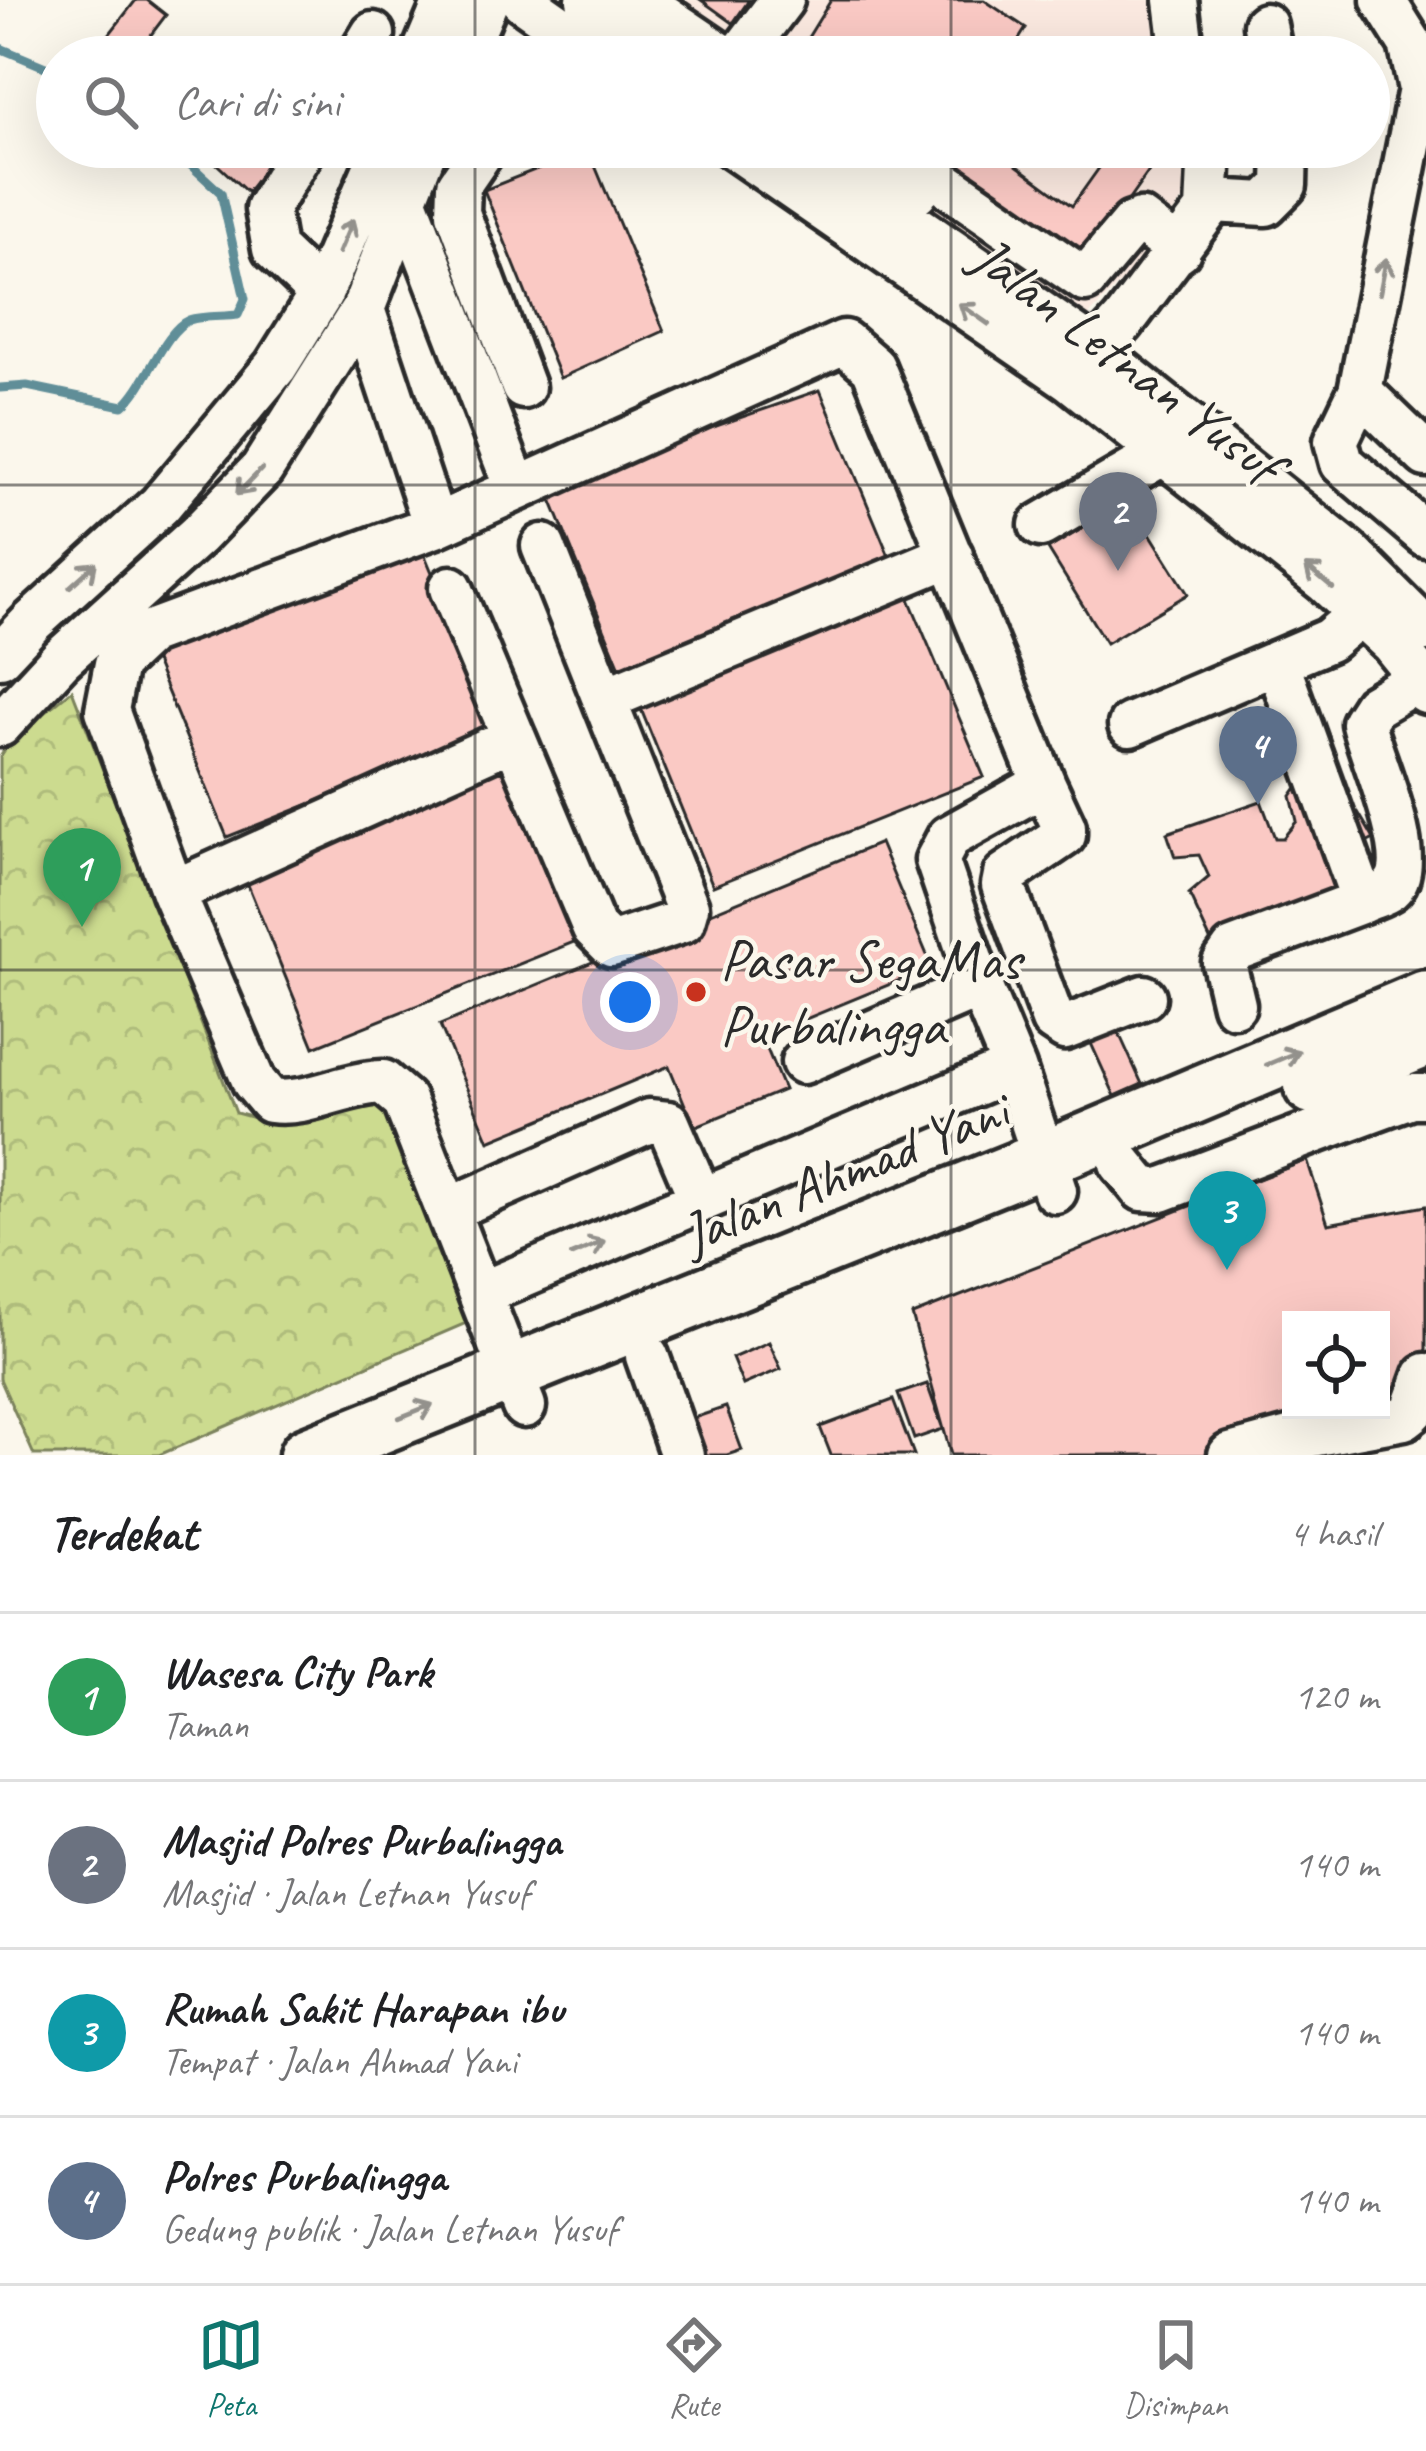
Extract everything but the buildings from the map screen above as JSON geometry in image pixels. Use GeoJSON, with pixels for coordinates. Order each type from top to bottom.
{"type":"FeatureCollection","features":[{"type":"Feature","properties":{"kind":"main road","name":"Jalan Ahmad Yani"},"geometry":{"type":"LineString","coordinates":[[308,1455],[518,1389],[647,1356],[1050,1175],[1426,998]]}},
{"type":"Feature","properties":{"kind":"main road","name":"Jalan Ahmad Yani"},"geometry":{"type":"LineString","coordinates":[[404,1455],[518,1389],[1050,1175],[1121,1163],[1426,1039]]}},
{"type":"Feature","properties":{"kind":"street"},"geometry":{"type":"LineString","coordinates":[[431,36],[446,0]]}},
{"type":"Feature","properties":{"kind":"street"},"geometry":{"type":"LineString","coordinates":[[472,36],[487,0]]}},
{"type":"Feature","properties":{"kind":"street"},"geometry":{"type":"LineString","coordinates":[[522,0],[573,36]]}},
{"type":"Feature","properties":{"kind":"street"},"geometry":{"type":"LineString","coordinates":[[588,0],[640,36]]}},
{"type":"Feature","properties":{"kind":"street"},"geometry":{"type":"LineString","coordinates":[[640,0],[693,36]]}},
{"type":"Feature","properties":{"kind":"street"},"geometry":{"type":"LineString","coordinates":[[755,36],[782,0]]}},
{"type":"Feature","properties":{"kind":"street"},"geometry":{"type":"LineString","coordinates":[[1176,0],[1180,36]]}},
{"type":"Feature","properties":{"kind":"street"},"geometry":{"type":"LineString","coordinates":[[1383,0],[1410,43],[1420,89],[1360,391],[1336,441],[1342,463],[1426,535]]}},
{"type":"Feature","properties":{"kind":"street"},"geometry":{"type":"LineString","coordinates":[[291,168],[267,208],[274,249],[312,308]]}},
{"type":"Feature","properties":{"kind":"street"},"geometry":{"type":"LineString","coordinates":[[0,656],[160,505],[276,367],[312,308],[375,168]]}},
{"type":"Feature","properties":{"kind":"street"},"geometry":{"type":"LineString","coordinates":[[0,725],[61,659],[198,535],[262,469],[363,309],[417,168]]}},
{"type":"Feature","properties":{"kind":"street"},"geometry":{"type":"LineString","coordinates":[[470,168],[459,185],[458,214],[524,387]]}},
{"type":"Feature","properties":{"kind":"street","name":"Jalan Letnan Yusuf"},"geometry":{"type":"LineString","coordinates":[[772,168],[1100,347],[1164,453],[1327,582],[1392,643],[1424,682]]}},
{"type":"Feature","properties":{"kind":"street","name":"Jalan Letnan Yusuf"},"geometry":{"type":"LineString","coordinates":[[832,168],[1100,347],[1348,552],[1426,630]]}},
{"type":"Feature","properties":{"kind":"street"},"geometry":{"type":"LineString","coordinates":[[884,168],[1100,347]]}},
{"type":"Feature","properties":{"kind":"street"},"geometry":{"type":"LineString","coordinates":[[897,177],[904,168]]}},
{"type":"Feature","properties":{"kind":"street"},"geometry":{"type":"LineString","coordinates":[[923,168],[1085,280],[1100,347]]}},
{"type":"Feature","properties":{"kind":"street"},"geometry":{"type":"LineString","coordinates":[[1207,210],[1209,168]]}},
{"type":"Feature","properties":{"kind":"street"},"geometry":{"type":"LineString","coordinates":[[1100,347],[1180,250],[1212,201],[1266,204],[1285,185],[1285,168]]}},
{"type":"Feature","properties":{"kind":"street"},"geometry":{"type":"LineString","coordinates":[[405,198],[516,488]]}},
{"type":"Feature","properties":{"kind":"street"},"geometry":{"type":"LineString","coordinates":[[1085,280],[1132,224],[1141,221],[1180,250]]}},
{"type":"Feature","properties":{"kind":"street"},"geometry":{"type":"LineString","coordinates":[[363,309],[435,526]]}},
{"type":"Feature","properties":{"kind":"street"},"geometry":{"type":"LineString","coordinates":[[518,1389],[404,1100],[383,1082],[362,1083],[291,1103],[270,1101],[254,1082],[173,892],[107,710],[116,664],[150,632],[435,526],[844,342],[873,367],[1064,826],[1060,842],[1005,875],[1003,885],[1053,1020],[1065,1028],[1144,997]]}},
{"type":"Feature","properties":{"kind":"street"},"geometry":{"type":"LineString","coordinates":[[1360,391],[1426,455]]}},
{"type":"Feature","properties":{"kind":"street"},"geometry":{"type":"LineString","coordinates":[[1041,525],[1164,453]]}},
{"type":"Feature","properties":{"kind":"street"},"geometry":{"type":"LineString","coordinates":[[451,588],[594,928],[611,945],[683,921],[687,907],[543,546]]}},
{"type":"Feature","properties":{"kind":"street"},"geometry":{"type":"LineString","coordinates":[[605,699],[951,555]]}},
{"type":"Feature","properties":{"kind":"street"},"geometry":{"type":"LineString","coordinates":[[1130,725],[1329,640],[1360,614]]}},
{"type":"Feature","properties":{"kind":"street"},"geometry":{"type":"LineString","coordinates":[[1277,662],[1363,901]]}},
{"type":"Feature","properties":{"kind":"street"},"geometry":{"type":"LineString","coordinates":[[1234,1005],[1224,963],[1233,950],[1392,888],[1403,866],[1397,826],[1363,723],[1375,706],[1424,682]]}},
{"type":"Feature","properties":{"kind":"street"},"geometry":{"type":"LineString","coordinates":[[173,892],[514,738]]}},
{"type":"Feature","properties":{"kind":"street"},"geometry":{"type":"LineString","coordinates":[[1318,777],[1370,755]]}},
{"type":"Feature","properties":{"kind":"street"},"geometry":{"type":"LineString","coordinates":[[1044,784],[949,837],[937,860],[1050,1175]]}},
{"type":"Feature","properties":{"kind":"street"},"geometry":{"type":"LineString","coordinates":[[803,1062],[980,986]]}},
{"type":"Feature","properties":{"kind":"street"},"geometry":{"type":"LineString","coordinates":[[480,1294],[1014,1068]]}},
{"type":"Feature","properties":{"kind":"street"},"geometry":{"type":"LineString","coordinates":[[1121,1163],[1142,1189],[1161,1190],[1287,1145],[1326,1126],[1411,1096],[1426,1096]]}},
{"type":"Feature","properties":{"kind":"street"},"geometry":{"type":"LineString","coordinates":[[448,1210],[649,1121],[668,1123],[701,1200]]}},
{"type":"Feature","properties":{"kind":"street"},"geometry":{"type":"LineString","coordinates":[[647,1356],[682,1455]]}},
{"type":"Feature","properties":{"kind":"street"},"geometry":{"type":"LineString","coordinates":[[1230,1455],[1404,1418],[1413,1412],[1426,1375]]}},
{"type":"Feature","properties":{"kind":"shaded area"},"geometry":{"type":"Polygon","coordinates":[[[618,0],[1159,0],[1162,36],[670,36],[618,0]]]}},
{"type":"Feature","properties":{"kind":"shaded area"},"geometry":{"type":"Polygon","coordinates":[[[859,168],[1185,168],[1182,200],[1134,268],[1082,323],[859,168]]]}},
{"type":"Feature","properties":{"kind":"green space"},"geometry":{"type":"Polygon","coordinates":[[[72,690],[236,1113],[265,1121],[378,1097],[471,1321],[159,1455],[34,1455],[0,1379],[0,757],[13,738],[72,690]]]}},
{"type":"Feature","properties":{"kind":"waterway"},"geometry":{"type":"LineString","coordinates":[[0,48],[36,63]]}},
{"type":"Feature","properties":{"kind":"waterway"},"geometry":{"type":"LineString","coordinates":[[0,388],[27,386],[123,406],[180,326],[194,318],[238,315],[245,299],[221,193],[194,168]]}},
{"type":"Feature","properties":{"kind":"place","name":"Masjid Polres Purbalingga"},"geometry":{"type":"Point","coordinates":[1118,571]}},
{"type":"Feature","properties":{"kind":"place","name":"Polres Purbalingga"},"geometry":{"type":"Point","coordinates":[1258,805]}},
{"type":"Feature","properties":{"kind":"place","name":"Wasesa City Park"},"geometry":{"type":"Point","coordinates":[82,927]}},
{"type":"Feature","properties":{"kind":"place","name":"Pasar SegaMas Purbalingga"},"geometry":{"type":"Point","coordinates":[696,992]}},
{"type":"Feature","properties":{"kind":"place","name":"Rumah Sakit Harapan ibu"},"geometry":{"type":"Point","coordinates":[1227,1270]}}]}
